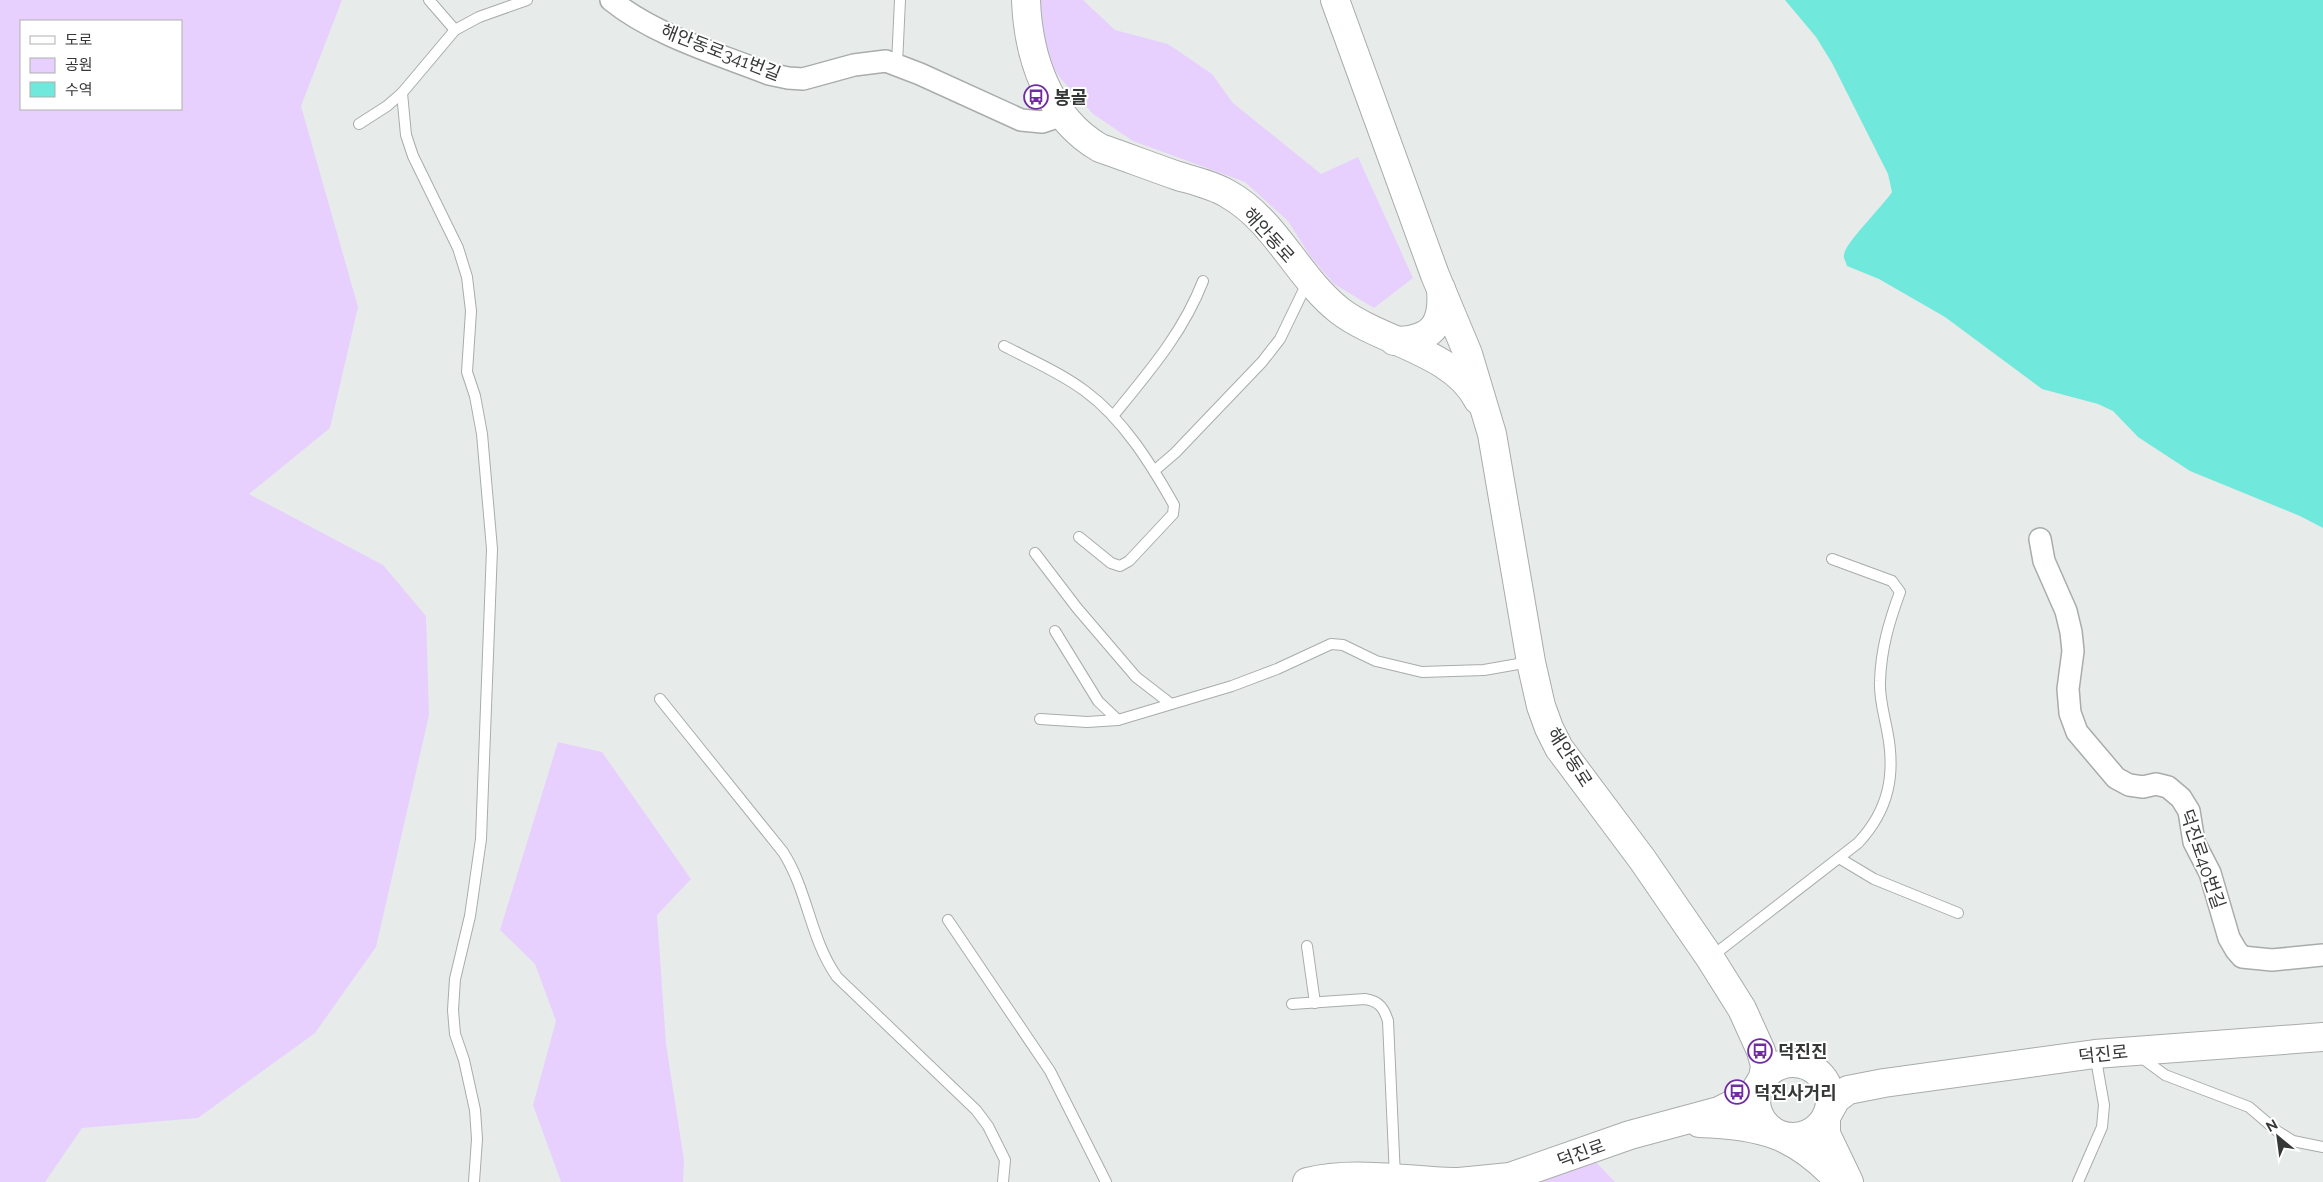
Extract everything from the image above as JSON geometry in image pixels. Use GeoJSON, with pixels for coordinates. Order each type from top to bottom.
{"type":"FeatureCollection","features":[{"type":"Feature","properties":{"kind":"street","name":"해안동로341번길"},"geometry":{"type":"LineString","coordinates":[[611,0],[625,11],[654,27],[761,70],[788,78],[803,79],[873,62],[886,61],[897,64],[1021,120],[1042,122],[1063,115]]}},
{"type":"Feature","properties":{"kind":"street","name":"해안동로"},"geometry":{"type":"LineString","coordinates":[[1026,0],[1028,28],[1036,63],[1051,98],[1063,115],[1086,140],[1100,148],[1228,194],[1258,218],[1308,280],[1340,310],[1358,323],[1431,358],[1454,372],[1476,396],[1492,434]]}},
{"type":"Feature","properties":{"kind":"street","name":"해안동로"},"geometry":{"type":"LineString","coordinates":[[1335,0],[1388,149],[1468,354],[1492,434],[1532,662],[1541,706],[1549,728],[1559,748],[1642,859],[1710,958],[1742,1009],[1761,1050],[1765,1066],[1763,1078]]}},
{"type":"Feature","properties":{"kind":"street"},"geometry":{"type":"LineString","coordinates":[[1394,341],[1410,341],[1424,337],[1434,329],[1440,317],[1442,306],[1441,287]]}},
{"type":"Feature","properties":{"kind":"street","name":"덕진로40번길"},"geometry":{"type":"LineString","coordinates":[[2040,539],[2044,561],[2066,611],[2073,651],[2068,689],[2070,713],[2077,732],[2116,778],[2129,785],[2143,787],[2156,784],[2168,787],[2181,798],[2189,811],[2194,842],[2210,873],[2229,938],[2242,956],[2272,960],[2323,955]]}},
{"type":"Feature","properties":{"kind":"street","name":"해안동로"},"geometry":{"type":"LineString","coordinates":[[1742,1009],[1768,1039],[1793,1059],[1810,1067]]}},
{"type":"Feature","properties":{"kind":"street","name":"덕진로"},"geometry":{"type":"LineString","coordinates":[[1884,1083],[2096,1054],[2323,1037]]}},
{"type":"Feature","properties":{"kind":"street"},"geometry":{"type":"LineString","coordinates":[[1672,1124],[1737,1104],[1753,1094],[1763,1078],[1771,1070],[1782,1064],[1794,1062],[1810,1067],[1834,1079],[1884,1083]]}},
{"type":"Feature","properties":{"kind":"street"},"geometry":{"type":"LineString","coordinates":[[1810,1067],[1824,1080],[1829,1091],[1830,1104],[1826,1117],[1826,1134],[1849,1182]]}},
{"type":"Feature","properties":{"kind":"street"},"geometry":{"type":"LineString","coordinates":[[1763,1078],[1756,1094],[1757,1111],[1766,1125],[1816,1160],[1840,1182]]}},
{"type":"Feature","properties":{"kind":"street"},"geometry":{"type":"LineString","coordinates":[[1672,1124],[1739,1125],[1791,1137],[1806,1134],[1820,1125],[1836,1099],[1848,1090],[1884,1083]]}},
{"type":"Feature","properties":{"kind":"street","name":"덕진로"},"geometry":{"type":"LineString","coordinates":[[1459,1182],[1510,1177],[1630,1135],[1672,1124]]}},
{"type":"Feature","properties":{"kind":"street"},"geometry":{"type":"LineString","coordinates":[[1307,1182],[1339,1177],[1454,1182]]}},
{"type":"Feature","properties":{"kind":"lane"},"geometry":{"type":"LineString","coordinates":[[429,0],[455,30]]}},
{"type":"Feature","properties":{"kind":"lane"},"geometry":{"type":"LineString","coordinates":[[359,124],[387,106],[402,93],[455,30],[480,17],[527,0]]}},
{"type":"Feature","properties":{"kind":"lane"},"geometry":{"type":"LineString","coordinates":[[897,64],[900,0]]}},
{"type":"Feature","properties":{"kind":"lane"},"geometry":{"type":"LineString","coordinates":[[402,93],[406,136],[413,156],[458,248],[467,277],[471,311],[467,372],[475,396],[482,434],[492,549],[481,839],[470,916],[455,979],[453,1010],[455,1034],[464,1060],[475,1110],[477,1139],[474,1182]]}},
{"type":"Feature","properties":{"kind":"lane"},"geometry":{"type":"LineString","coordinates":[[1154,471],[1175,453],[1262,362],[1280,339],[1308,280]]}},
{"type":"Feature","properties":{"kind":"lane"},"geometry":{"type":"LineString","coordinates":[[1113,416],[1168,348],[1193,308],[1203,281]]}},
{"type":"Feature","properties":{"kind":"lane"},"geometry":{"type":"LineString","coordinates":[[1004,346],[1083,389],[1113,416],[1154,471],[1174,505],[1173,514],[1129,561],[1120,566],[1111,564],[1079,538]]}},
{"type":"Feature","properties":{"kind":"lane"},"geometry":{"type":"LineString","coordinates":[[1035,553],[1077,608],[1136,676],[1171,704]]}},
{"type":"Feature","properties":{"kind":"lane"},"geometry":{"type":"LineString","coordinates":[[1710,958],[1839,858],[1869,832],[1889,791],[1892,774],[1890,745],[1880,683],[1886,632],[1900,592],[1892,581],[1832,559]]}},
{"type":"Feature","properties":{"kind":"lane"},"geometry":{"type":"LineString","coordinates":[[1055,631],[1098,701],[1118,720]]}},
{"type":"Feature","properties":{"kind":"lane"},"geometry":{"type":"LineString","coordinates":[[1040,719],[1087,722],[1118,720],[1277,669],[1332,644],[1343,645],[1376,661],[1422,672],[1484,670],[1532,662]]}},
{"type":"Feature","properties":{"kind":"lane"},"geometry":{"type":"LineString","coordinates":[[660,699],[784,852],[795,870],[825,961],[837,977],[960,1094],[988,1126],[1005,1160],[1003,1182]]}},
{"type":"Feature","properties":{"kind":"lane"},"geometry":{"type":"LineString","coordinates":[[1839,858],[1874,879],[1958,913]]}},
{"type":"Feature","properties":{"kind":"lane"},"geometry":{"type":"LineString","coordinates":[[948,920],[1050,1071],[1106,1182]]}},
{"type":"Feature","properties":{"kind":"lane"},"geometry":{"type":"LineString","coordinates":[[1307,946],[1314,1003]]}},
{"type":"Feature","properties":{"kind":"lane"},"geometry":{"type":"LineString","coordinates":[[1292,1004],[1365,999],[1375,1001],[1384,1010],[1388,1021],[1395,1178]]}},
{"type":"Feature","properties":{"kind":"lane"},"geometry":{"type":"LineString","coordinates":[[2133,1051],[2165,1075],[2249,1107],[2277,1131],[2293,1141],[2323,1147]]}},
{"type":"Feature","properties":{"kind":"lane"},"geometry":{"type":"LineString","coordinates":[[2078,1182],[2102,1127],[2104,1105],[2096,1054]]}},
{"type":"Feature","properties":{"kind":"green space"},"geometry":{"type":"Polygon","coordinates":[[[0,0],[342,0],[301,106],[358,307],[330,428],[249,494],[383,565],[426,616],[429,715],[376,947],[315,1033],[198,1118],[82,1128],[45,1182],[0,1182],[0,0]]]}},
{"type":"Feature","properties":{"kind":"green space"},"geometry":{"type":"Polygon","coordinates":[[[1038,0],[1083,0],[1115,30],[1168,44],[1212,74],[1233,103],[1321,174],[1358,157],[1413,278],[1374,308],[1334,284],[1310,256],[1288,221],[1245,182],[1133,141],[1093,114],[1061,79],[1046,57],[1038,0]]]}},
{"type":"Feature","properties":{"kind":"green space"},"geometry":{"type":"Polygon","coordinates":[[[558,742],[602,752],[691,879],[657,915],[666,1044],[684,1160],[683,1182],[561,1182],[533,1105],[556,1021],[535,964],[500,930],[558,742]]]}},
{"type":"Feature","properties":{"kind":"green space"},"geometry":{"type":"Polygon","coordinates":[[[1589,1155],[1615,1182],[1526,1182],[1589,1155]]]}},
{"type":"Feature","properties":{"kind":"water"},"geometry":{"type":"Polygon","coordinates":[[[1785,0],[2323,0],[2323,528],[2300,516],[2190,471],[2138,437],[2113,411],[2098,404],[2042,389],[1945,317],[1879,279],[1847,266],[1844,256],[1850,242],[1892,192],[1888,174],[1832,63],[1816,37],[1785,0]]]}},
{"type":"Feature","properties":{"kind":"place","name":"봉골"},"geometry":{"type":"Point","coordinates":[1036,97]}},
{"type":"Feature","properties":{"kind":"place","name":"덕진진"},"geometry":{"type":"Point","coordinates":[1760,1051]}},
{"type":"Feature","properties":{"kind":"place","name":"덕진사거리"},"geometry":{"type":"Point","coordinates":[1737,1092]}}]}
